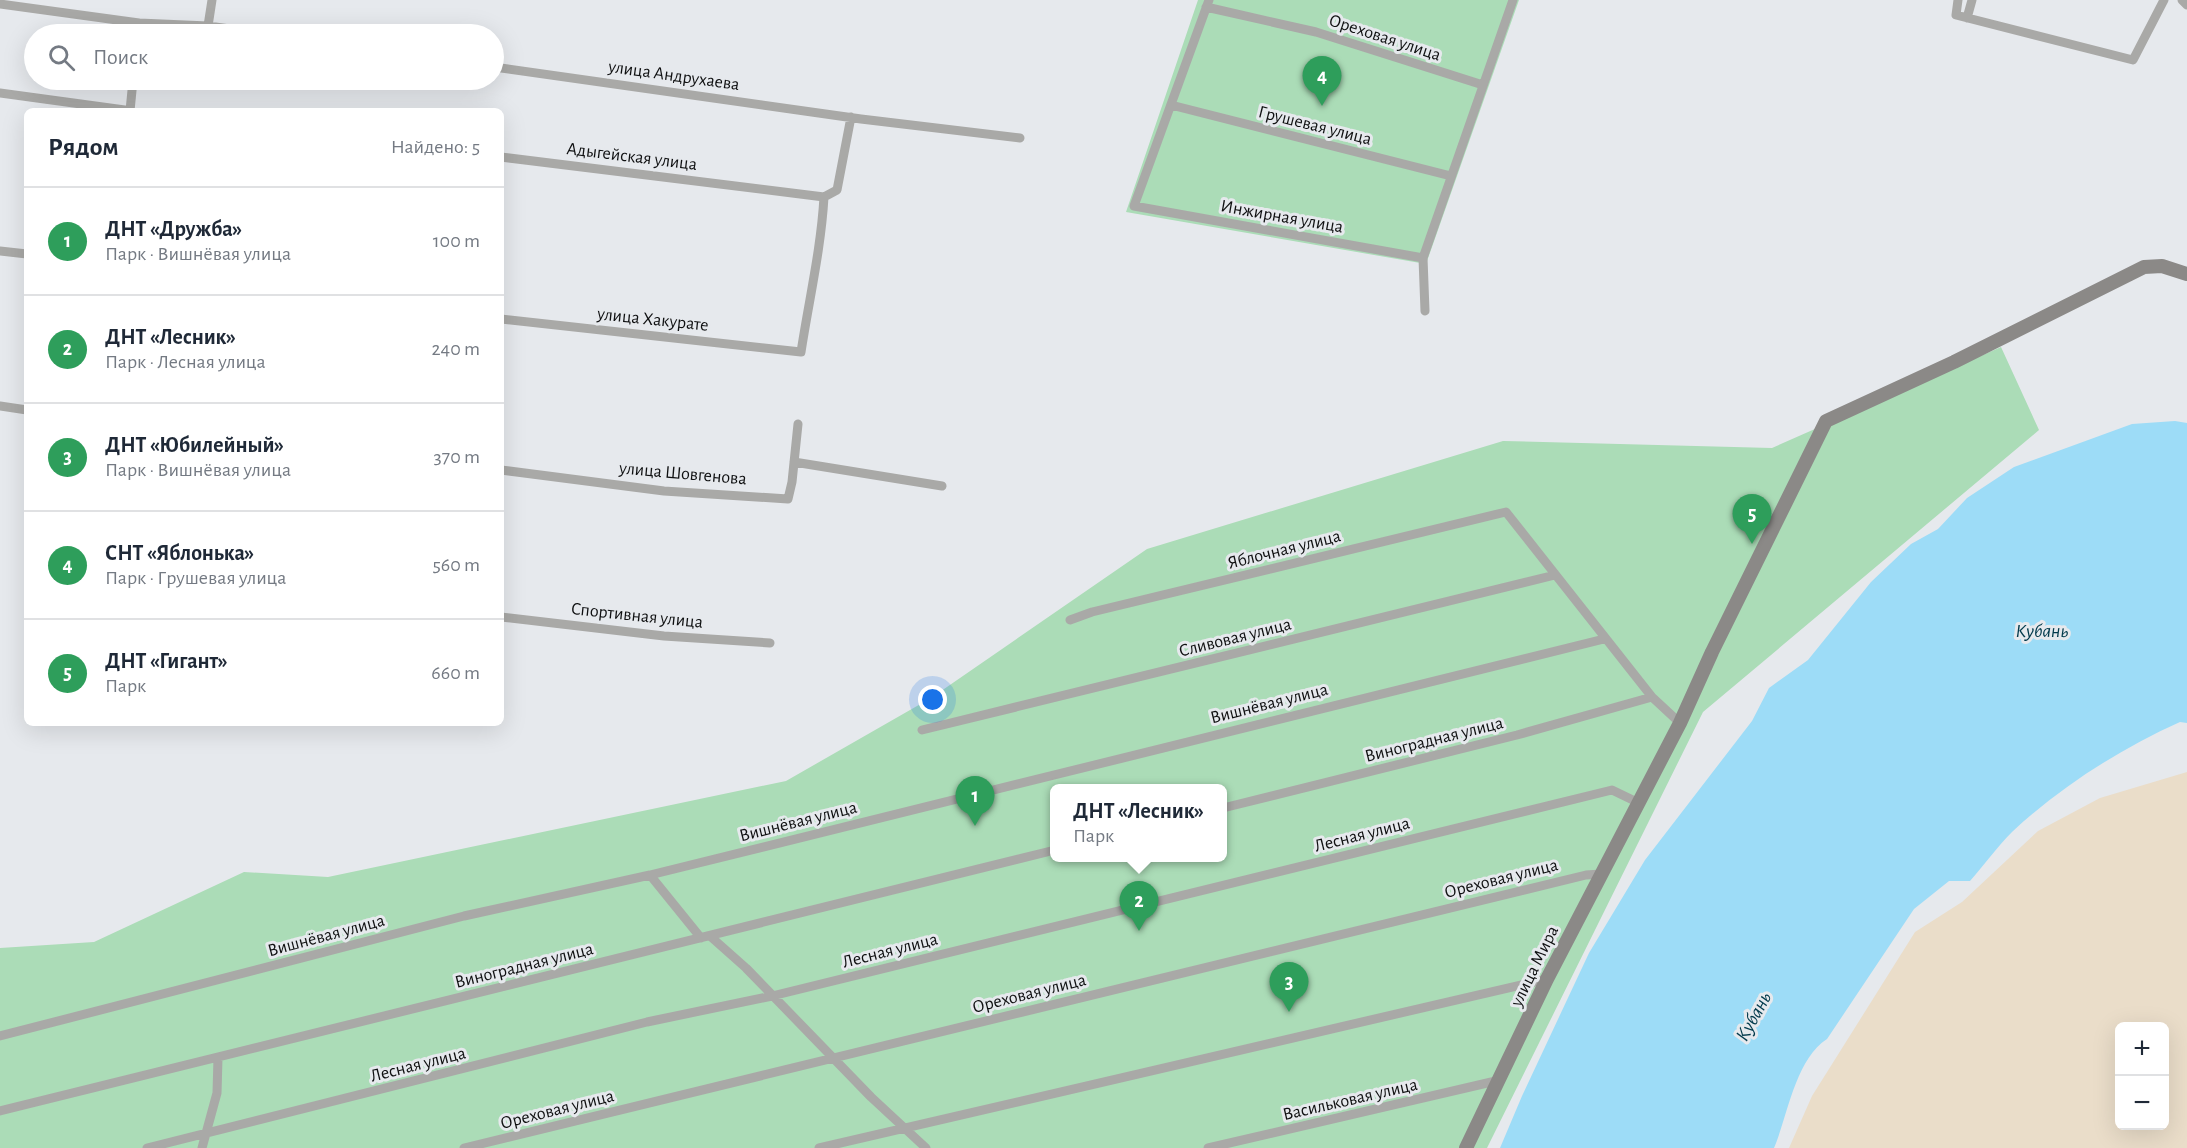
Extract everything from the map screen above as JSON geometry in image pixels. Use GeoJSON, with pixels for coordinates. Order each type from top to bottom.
{"type":"FeatureCollection","features":[{"type":"Feature","properties":{"kind":"street"},"geometry":{"type":"LineString","coordinates":[[208,24],[212,0]]}},
{"type":"Feature","properties":{"kind":"street"},"geometry":{"type":"LineString","coordinates":[[1425,311],[1424,258],[1513,0]]}},
{"type":"Feature","properties":{"kind":"street"},"geometry":{"type":"LineString","coordinates":[[1958,0],[1956,15],[2133,60],[2164,0]]}},
{"type":"Feature","properties":{"kind":"street"},"geometry":{"type":"LineString","coordinates":[[1967,18],[1972,0]]}},
{"type":"Feature","properties":{"kind":"street"},"geometry":{"type":"LineString","coordinates":[[2182,0],[2187,5]]}},
{"type":"Feature","properties":{"kind":"street"},"geometry":{"type":"LineString","coordinates":[[0,4],[139,23],[162,24]]}},
{"type":"Feature","properties":{"kind":"street"},"geometry":{"type":"LineString","coordinates":[[1171,105],[1208,4]]}},
{"type":"Feature","properties":{"kind":"street","name":"Ореховая улица"},"geometry":{"type":"LineString","coordinates":[[1208,4],[1316,32],[1483,85]]}},
{"type":"Feature","properties":{"kind":"street","name":"улица Андрухаева"},"geometry":{"type":"LineString","coordinates":[[504,68],[1020,138]]}},
{"type":"Feature","properties":{"kind":"street"},"geometry":{"type":"LineString","coordinates":[[131,108],[132,90]]}},
{"type":"Feature","properties":{"kind":"street"},"geometry":{"type":"LineString","coordinates":[[0,93],[109,108]]}},
{"type":"Feature","properties":{"kind":"street","name":"Грушевая улица"},"geometry":{"type":"LineString","coordinates":[[1171,105],[1451,176]]}},
{"type":"Feature","properties":{"kind":"street","name":"Инжирная улица"},"geometry":{"type":"LineString","coordinates":[[1171,105],[1134,207],[1424,258]]}},
{"type":"Feature","properties":{"kind":"street"},"geometry":{"type":"LineString","coordinates":[[824,197],[837,190],[851,117]]}},
{"type":"Feature","properties":{"kind":"street","name":"Адыгейская улица"},"geometry":{"type":"LineString","coordinates":[[504,157],[824,197]]}},
{"type":"Feature","properties":{"kind":"street","name":"улица Хакурате"},"geometry":{"type":"LineString","coordinates":[[504,319],[801,352],[813,273],[821,242],[824,197]]}},
{"type":"Feature","properties":{"kind":"street"},"geometry":{"type":"LineString","coordinates":[[0,251],[24,254]]}},
{"type":"Feature","properties":{"kind":"street","name":"улица Мира"},"geometry":{"type":"LineString","coordinates":[[1466,1148],[1547,979],[1680,723],[1712,652],[1826,421],[1954,362],[2144,267],[2162,266],[2187,274]]}},
{"type":"Feature","properties":{"kind":"street"},"geometry":{"type":"LineString","coordinates":[[0,406],[24,410]]}},
{"type":"Feature","properties":{"kind":"street","name":"улица Шовгенова"},"geometry":{"type":"LineString","coordinates":[[504,470],[664,491],[788,499],[798,424]]}},
{"type":"Feature","properties":{"kind":"street"},"geometry":{"type":"LineString","coordinates":[[794,462],[942,486]]}},
{"type":"Feature","properties":{"kind":"street","name":"Яблочная улица"},"geometry":{"type":"LineString","coordinates":[[1070,620],[1092,612],[1506,512],[1555,574]]}},
{"type":"Feature","properties":{"kind":"street"},"geometry":{"type":"LineString","coordinates":[[1555,574],[1652,697],[1680,723]]}},
{"type":"Feature","properties":{"kind":"street","name":"Сливовая улица"},"geometry":{"type":"LineString","coordinates":[[922,730],[954,719],[1013,709],[1555,574]]}},
{"type":"Feature","properties":{"kind":"street","name":"Спортивная улица"},"geometry":{"type":"LineString","coordinates":[[504,617],[663,636],[770,643]]}},
{"type":"Feature","properties":{"kind":"street","name":"Вишнёвая улица"},"geometry":{"type":"LineString","coordinates":[[0,1036],[464,916],[650,875],[1604,639]]}},
{"type":"Feature","properties":{"kind":"street","name":"Виноградная улица"},"geometry":{"type":"LineString","coordinates":[[1227,807],[1517,735],[1652,697]]}},
{"type":"Feature","properties":{"kind":"street","name":"Лесная улица"},"geometry":{"type":"LineString","coordinates":[[147,1148],[647,1022],[772,996],[1612,790],[1639,803]]}},
{"type":"Feature","properties":{"kind":"street","name":"Виноградная улица"},"geometry":{"type":"LineString","coordinates":[[0,1111],[1050,851]]}},
{"type":"Feature","properties":{"kind":"street","name":"Ореховая улица"},"geometry":{"type":"LineString","coordinates":[[464,1148],[1586,875],[1601,874]]}},
{"type":"Feature","properties":{"kind":"street"},"geometry":{"type":"LineString","coordinates":[[650,875],[705,937],[746,968],[833,1058],[926,1148]]}},
{"type":"Feature","properties":{"kind":"street"},"geometry":{"type":"LineString","coordinates":[[819,1148],[1547,979]]}},
{"type":"Feature","properties":{"kind":"street"},"geometry":{"type":"LineString","coordinates":[[202,1148],[217,1093],[219,1058]]}},
{"type":"Feature","properties":{"kind":"street","name":"Васильковая улица"},"geometry":{"type":"LineString","coordinates":[[1208,1148],[1500,1080]]}},
{"type":"Feature","properties":{"kind":"shaded area"},"geometry":{"type":"Polygon","coordinates":[[[2187,772],[2187,1148],[1789,1148],[1812,1096],[1915,932],[1962,902],[2038,831],[2100,798],[2187,772]]]}},
{"type":"Feature","properties":{"kind":"green space"},"geometry":{"type":"Polygon","coordinates":[[[1198,0],[1519,0],[1426,264],[1126,212],[1198,0]]]}},
{"type":"Feature","properties":{"kind":"green space"},"geometry":{"type":"Polygon","coordinates":[[[2001,347],[2039,430],[1703,712],[1487,1148],[0,1148],[0,948],[94,942],[244,872],[328,877],[786,781],[931,698],[1147,549],[1503,441],[1772,448],[2001,347]]]}},
{"type":"Feature","properties":{"kind":"water","name":"Кубань"},"geometry":{"type":"Polygon","coordinates":[[[2175,421],[2187,423],[2187,723],[2180,722],[2135,744],[2092,770],[2050,800],[2012,832],[1970,881],[1949,881],[1914,909],[1827,1039],[1807,1060],[1794,1089],[1774,1148],[1500,1148],[1589,953],[1645,860],[1752,721],[1769,688],[1808,660],[1871,582],[1911,544],[1938,529],[1967,498],[2014,467],[2132,424],[2175,421]]]}},
{"type":"Feature","properties":{"kind":"place","name":"СНТ «Яблонька»"},"geometry":{"type":"Point","coordinates":[1322,106]}},
{"type":"Feature","properties":{"kind":"place","name":"ДНТ «Гигант»"},"geometry":{"type":"Point","coordinates":[1752,544]}},
{"type":"Feature","properties":{"kind":"place","name":"ДНТ «Дружба»"},"geometry":{"type":"Point","coordinates":[975,826]}},
{"type":"Feature","properties":{"kind":"place","name":"ДНТ «Лесник»"},"geometry":{"type":"Point","coordinates":[1139,931]}},
{"type":"Feature","properties":{"kind":"place","name":"ДНТ «Юбилейный»"},"geometry":{"type":"Point","coordinates":[1289,1012]}}]}
